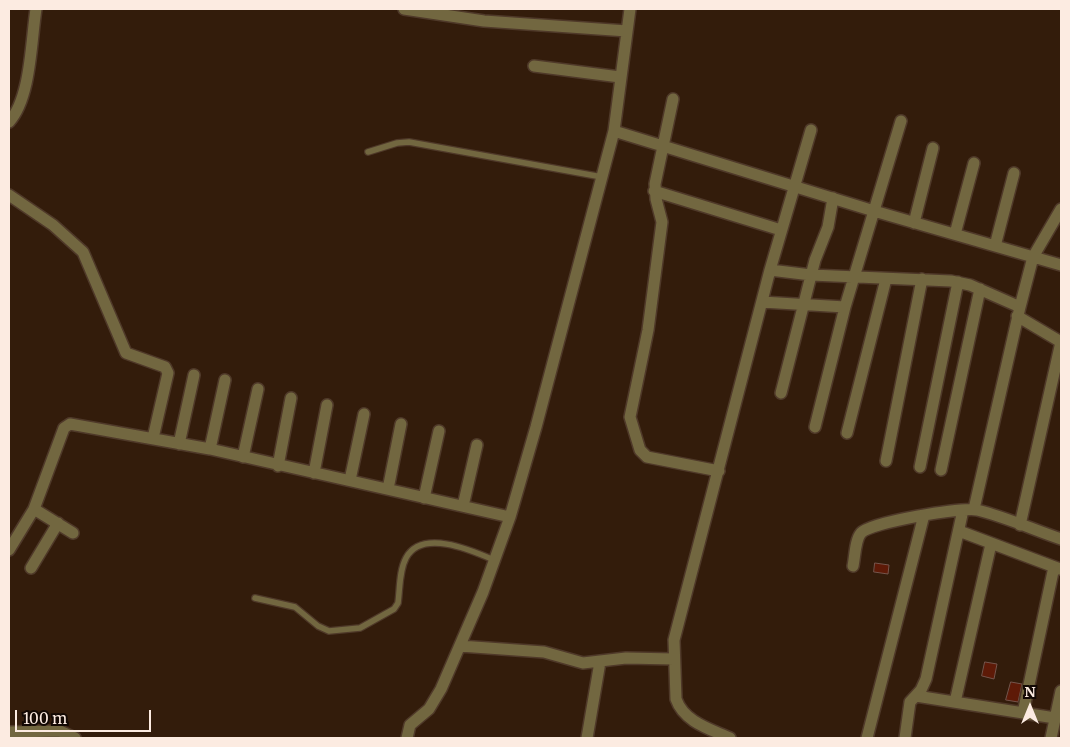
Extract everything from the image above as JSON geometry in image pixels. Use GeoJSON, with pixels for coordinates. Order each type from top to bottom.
{"type":"FeatureCollection","features":[{"type":"Feature","properties":{"kind":"street"},"geometry":{"type":"LineString","coordinates":[[9,122],[20,105],[24,91],[36,9]]}},
{"type":"Feature","properties":{"kind":"street"},"geometry":{"type":"LineString","coordinates":[[404,9],[484,21],[627,31]]}},
{"type":"Feature","properties":{"kind":"street"},"geometry":{"type":"LineString","coordinates":[[407,738],[410,724],[435,702],[460,646],[510,517],[614,131],[630,9]]}},
{"type":"Feature","properties":{"kind":"street"},"geometry":{"type":"LineString","coordinates":[[534,66],[620,77]]}},
{"type":"Feature","properties":{"kind":"street"},"geometry":{"type":"LineString","coordinates":[[673,99],[654,191],[662,222],[648,330],[631,404],[631,424],[640,450],[647,457],[719,471]]}},
{"type":"Feature","properties":{"kind":"street"},"geometry":{"type":"LineString","coordinates":[[816,427],[845,307],[901,121]]}},
{"type":"Feature","properties":{"kind":"street"},"geometry":{"type":"LineString","coordinates":[[730,738],[683,713],[676,699],[675,635],[770,270],[811,130]]}},
{"type":"Feature","properties":{"kind":"street"},"geometry":{"type":"LineString","coordinates":[[614,131],[914,223],[1061,265]]}},
{"type":"Feature","properties":{"kind":"street"},"geometry":{"type":"LineString","coordinates":[[914,223],[933,148]]}},
{"type":"Feature","properties":{"kind":"street"},"geometry":{"type":"LineString","coordinates":[[955,234],[974,163]]}},
{"type":"Feature","properties":{"kind":"street"},"geometry":{"type":"LineString","coordinates":[[995,246],[1014,173]]}},
{"type":"Feature","properties":{"kind":"street"},"geometry":{"type":"LineString","coordinates":[[654,191],[781,230]]}},
{"type":"Feature","properties":{"kind":"street"},"geometry":{"type":"LineString","coordinates":[[9,195],[53,225],[83,252],[104,299],[117,336],[126,353],[165,367],[168,373],[153,438]]}},
{"type":"Feature","properties":{"kind":"street"},"geometry":{"type":"LineString","coordinates":[[781,393],[810,275],[828,227],[833,198]]}},
{"type":"Feature","properties":{"kind":"street"},"geometry":{"type":"LineString","coordinates":[[905,738],[909,706],[926,679],[958,532],[969,510],[1033,258],[1061,209]]}},
{"type":"Feature","properties":{"kind":"street"},"geometry":{"type":"LineString","coordinates":[[770,270],[810,275],[958,282],[980,289],[1018,311],[1061,342],[1020,525]]}},
{"type":"Feature","properties":{"kind":"street"},"geometry":{"type":"LineString","coordinates":[[847,433],[886,279]]}},
{"type":"Feature","properties":{"kind":"street"},"geometry":{"type":"LineString","coordinates":[[886,461],[922,279]]}},
{"type":"Feature","properties":{"kind":"street"},"geometry":{"type":"LineString","coordinates":[[920,467],[958,282]]}},
{"type":"Feature","properties":{"kind":"street"},"geometry":{"type":"LineString","coordinates":[[941,470],[980,289]]}},
{"type":"Feature","properties":{"kind":"street"},"geometry":{"type":"LineString","coordinates":[[762,302],[845,307]]}},
{"type":"Feature","properties":{"kind":"street"},"geometry":{"type":"LineString","coordinates":[[179,444],[194,375]]}},
{"type":"Feature","properties":{"kind":"street"},"geometry":{"type":"LineString","coordinates":[[210,449],[225,380]]}},
{"type":"Feature","properties":{"kind":"street"},"geometry":{"type":"LineString","coordinates":[[937,386],[958,390]]}},
{"type":"Feature","properties":{"kind":"street"},"geometry":{"type":"LineString","coordinates":[[243,457],[258,389]]}},
{"type":"Feature","properties":{"kind":"street"},"geometry":{"type":"LineString","coordinates":[[278,466],[291,398]]}},
{"type":"Feature","properties":{"kind":"street"},"geometry":{"type":"LineString","coordinates":[[314,473],[328,405]]}},
{"type":"Feature","properties":{"kind":"street"},"geometry":{"type":"LineString","coordinates":[[350,480],[364,414]]}},
{"type":"Feature","properties":{"kind":"street"},"geometry":{"type":"LineString","coordinates":[[9,550],[34,509],[64,428],[68,424],[210,449],[278,466],[350,480],[510,517]]}},
{"type":"Feature","properties":{"kind":"street"},"geometry":{"type":"LineString","coordinates":[[388,489],[401,424]]}},
{"type":"Feature","properties":{"kind":"street"},"geometry":{"type":"LineString","coordinates":[[424,498],[439,431]]}},
{"type":"Feature","properties":{"kind":"street"},"geometry":{"type":"LineString","coordinates":[[463,506],[477,445]]}},
{"type":"Feature","properties":{"kind":"street"},"geometry":{"type":"LineString","coordinates":[[34,509],[73,533]]}},
{"type":"Feature","properties":{"kind":"street"},"geometry":{"type":"LineString","coordinates":[[853,566],[859,537],[864,531],[872,526],[924,515],[969,510],[1020,525],[1061,540]]}},
{"type":"Feature","properties":{"kind":"street"},"geometry":{"type":"LineString","coordinates":[[867,738],[924,515]]}},
{"type":"Feature","properties":{"kind":"street"},"geometry":{"type":"LineString","coordinates":[[31,568],[58,523]]}},
{"type":"Feature","properties":{"kind":"street"},"geometry":{"type":"LineString","coordinates":[[958,532],[1058,569],[1022,713]]}},
{"type":"Feature","properties":{"kind":"street"},"geometry":{"type":"LineString","coordinates":[[954,702],[991,544]]}},
{"type":"Feature","properties":{"kind":"street"},"geometry":{"type":"LineString","coordinates":[[460,646],[544,652],[584,663],[626,658],[674,659]]}},
{"type":"Feature","properties":{"kind":"street"},"geometry":{"type":"LineString","coordinates":[[587,738],[600,662]]}},
{"type":"Feature","properties":{"kind":"street"},"geometry":{"type":"LineString","coordinates":[[1051,738],[1061,691]]}},
{"type":"Feature","properties":{"kind":"street"},"geometry":{"type":"LineString","coordinates":[[916,696],[1055,718]]}},
{"type":"Feature","properties":{"kind":"street"},"geometry":{"type":"LineString","coordinates":[[9,732],[60,731],[75,738]]}},
{"type":"Feature","properties":{"kind":"lane"},"geometry":{"type":"LineString","coordinates":[[368,152],[397,143],[409,142],[602,178]]}},
{"type":"Feature","properties":{"kind":"lane"},"geometry":{"type":"LineString","coordinates":[[255,598],[290,605],[323,630],[343,631],[360,628],[394,609],[398,603],[405,559],[411,551],[418,547],[431,544],[464,547],[494,560]]}},
{"type":"Feature","properties":{"kind":"building"},"geometry":{"type":"Polygon","coordinates":[[[875,563],[889,565],[888,574],[874,572],[875,563]]]}},
{"type":"Feature","properties":{"kind":"building"},"geometry":{"type":"Polygon","coordinates":[[[985,662],[997,664],[994,679],[982,676],[985,662]]]}},
{"type":"Feature","properties":{"kind":"building"},"geometry":{"type":"Polygon","coordinates":[[[1011,682],[1022,684],[1018,702],[1006,700],[1011,682]]]}}]}
